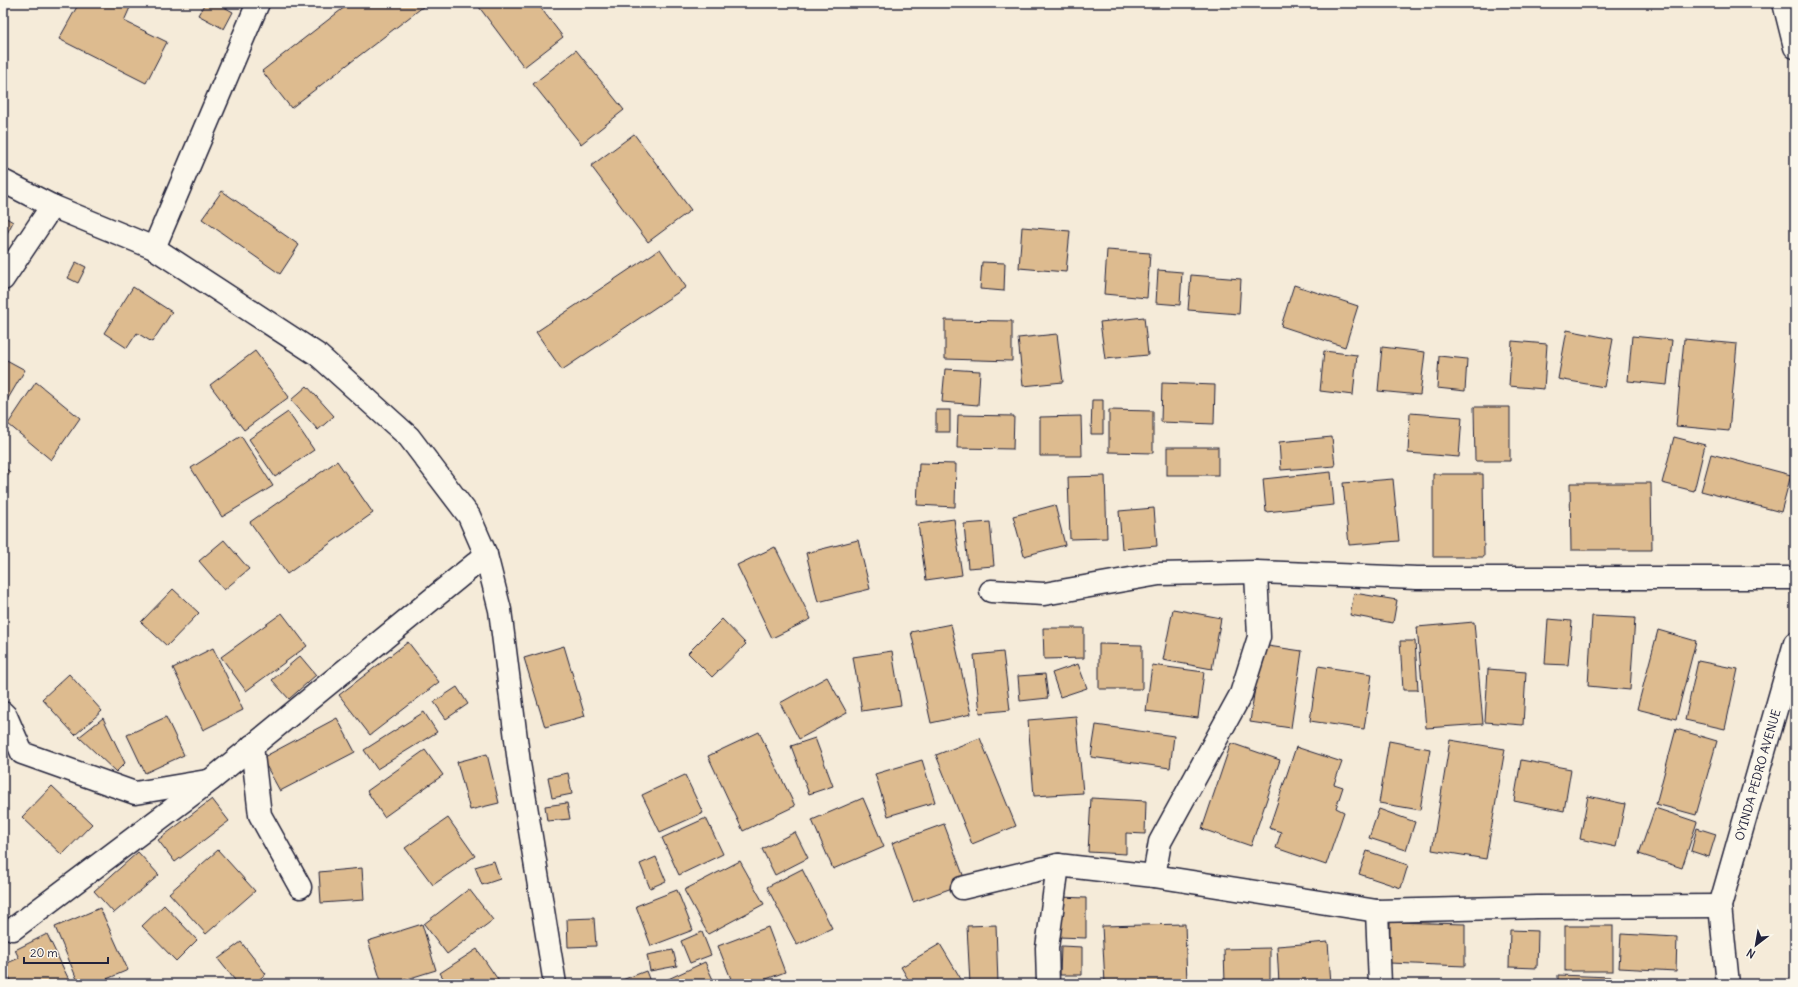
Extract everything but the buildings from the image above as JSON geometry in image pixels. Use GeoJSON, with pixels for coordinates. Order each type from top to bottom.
{"type":"FeatureCollection","features":[{"type":"Feature","properties":{"kind":"street"},"geometry":{"type":"LineString","coordinates":[[154,248],[258,3]]}},
{"type":"Feature","properties":{"kind":"street"},"geometry":{"type":"LineString","coordinates":[[1784,3],[1795,47]]}},
{"type":"Feature","properties":{"kind":"street"},"geometry":{"type":"LineString","coordinates":[[3,181],[52,206],[154,248],[318,355],[409,437],[469,516],[486,555],[500,610],[519,763],[556,984]]}},
{"type":"Feature","properties":{"kind":"street"},"geometry":{"type":"LineString","coordinates":[[3,279],[52,206]]}},
{"type":"Feature","properties":{"kind":"street"},"geometry":{"type":"LineString","coordinates":[[13,929],[210,780],[486,555]]}},
{"type":"Feature","properties":{"kind":"street"},"geometry":{"type":"LineString","coordinates":[[991,591],[1044,594],[1159,574],[1256,572],[1417,578],[1795,578]]}},
{"type":"Feature","properties":{"kind":"street"},"geometry":{"type":"LineString","coordinates":[[1154,876],[1160,842],[1242,694],[1259,636],[1256,572]]}},
{"type":"Feature","properties":{"kind":"street","name":"OYINDA PEDRO AVENUE"},"geometry":{"type":"LineString","coordinates":[[1720,906],[1795,644]]}},
{"type":"Feature","properties":{"kind":"street"},"geometry":{"type":"LineString","coordinates":[[3,713],[6,716],[22,753],[136,793],[210,780]]}},
{"type":"Feature","properties":{"kind":"street"},"geometry":{"type":"LineString","coordinates":[[252,746],[260,815],[300,887]]}},
{"type":"Feature","properties":{"kind":"street"},"geometry":{"type":"LineString","coordinates":[[1048,984],[1047,948],[1058,865]]}},
{"type":"Feature","properties":{"kind":"street"},"geometry":{"type":"LineString","coordinates":[[962,888],[1058,865],[1154,876],[1377,911],[1537,907],[1720,906],[1728,984]]}},
{"type":"Feature","properties":{"kind":"street"},"geometry":{"type":"LineString","coordinates":[[1377,911],[1380,984]]}}]}
